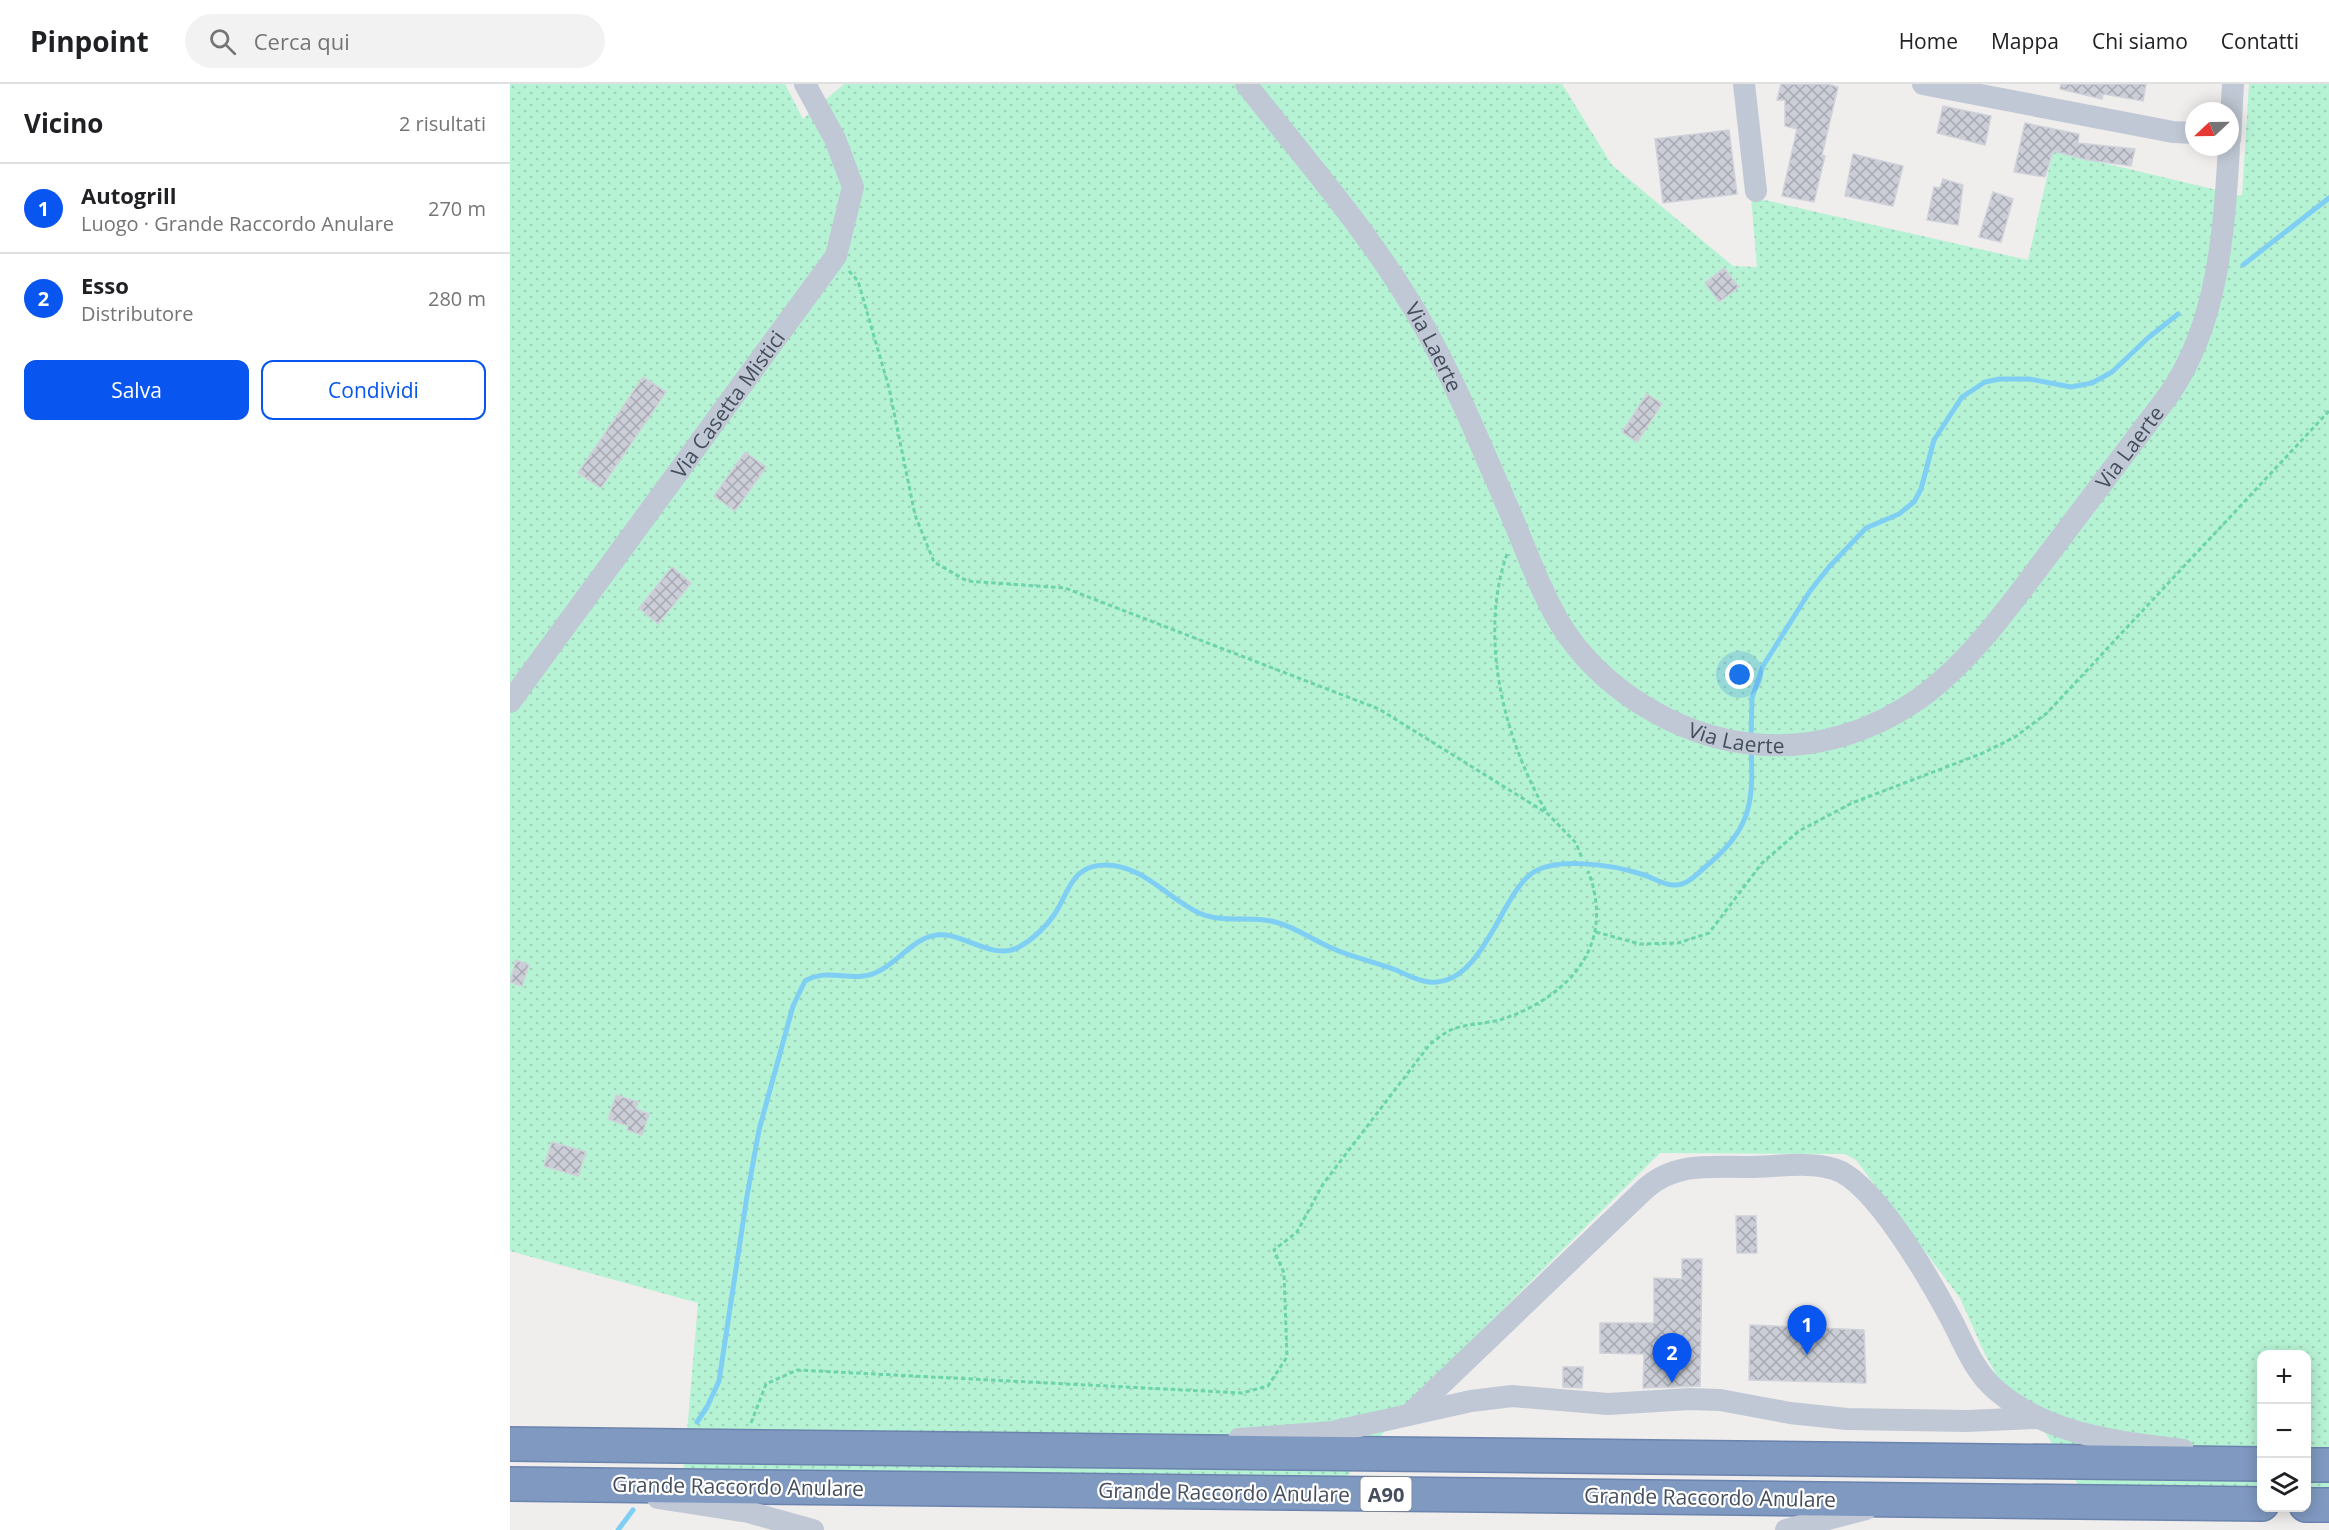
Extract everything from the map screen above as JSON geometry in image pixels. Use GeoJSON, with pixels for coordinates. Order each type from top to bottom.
{"type":"FeatureCollection","features":[{"type":"Feature","properties":{"kind":"highway","name":"Grande Raccordo Anulare"},"geometry":{"type":"LineString","coordinates":[[510,1444],[2257,1463]]}},
{"type":"Feature","properties":{"kind":"highway"},"geometry":{"type":"LineString","coordinates":[[2311,1465],[2329,1465]]}},
{"type":"Feature","properties":{"kind":"highway","name":"Grande Raccordo Anulare"},"geometry":{"type":"LineString","coordinates":[[510,1484],[2257,1504]]}},
{"type":"Feature","properties":{"kind":"highway"},"geometry":{"type":"LineString","coordinates":[[2311,1505],[2329,1505]]}},
{"type":"Feature","properties":{"kind":"street","name":"Via Laerte"},"geometry":{"type":"LineString","coordinates":[[1246,84],[1362,233],[1412,306],[1460,399],[1517,530],[1530,567],[1556,617],[1592,664],[1628,696],[1681,724],[1720,738],[1777,746],[1822,742],[1852,733],[1900,710],[1941,681],[2010,605],[2154,415],[2188,365],[2205,320],[2222,229],[2228,156]]}},
{"type":"Feature","properties":{"kind":"street"},"geometry":{"type":"LineString","coordinates":[[1744,84],[1756,191]]}},
{"type":"Feature","properties":{"kind":"street"},"geometry":{"type":"LineString","coordinates":[[1923,84],[2185,133]]}},
{"type":"Feature","properties":{"kind":"street"},"geometry":{"type":"LineString","coordinates":[[2232,102],[2233,84]]}},
{"type":"Feature","properties":{"kind":"street","name":"Via Casetta Mistici"},"geometry":{"type":"LineString","coordinates":[[510,702],[836,256],[853,187],[835,139],[811,87]]}},
{"type":"Feature","properties":{"kind":"street"},"geometry":{"type":"LineString","coordinates":[[1409,1415],[1645,1189],[1662,1176],[1687,1168],[1820,1166],[1850,1176],[1872,1196],[1936,1292],[1979,1371],[1996,1389],[2036,1418],[2107,1440],[2257,1462]]}},
{"type":"Feature","properties":{"kind":"street"},"geometry":{"type":"LineString","coordinates":[[1145,1451],[1226,1440],[1332,1432],[1471,1401],[1512,1396],[1608,1404],[1690,1399],[1720,1400],[1790,1413],[1847,1419],[1967,1421],[2036,1418]]}},
{"type":"Feature","properties":{"kind":"street"},"geometry":{"type":"LineString","coordinates":[[577,1485],[738,1510],[813,1530]]}},
{"type":"Feature","properties":{"kind":"street"},"geometry":{"type":"LineString","coordinates":[[1786,1530],[1866,1509],[1928,1500]]}},
{"type":"Feature","properties":{"kind":"path"},"geometry":{"type":"LineString","coordinates":[[836,256],[858,281],[889,388],[915,515],[934,561],[967,581],[1065,588],[1379,709],[1548,814]]}},
{"type":"Feature","properties":{"kind":"path"},"geometry":{"type":"LineString","coordinates":[[1596,932],[1640,944],[1678,943],[1709,933],[1762,863],[1799,831],[1852,803],[1983,753],[2015,737],[2048,713],[2329,411]]}},
{"type":"Feature","properties":{"kind":"path"},"geometry":{"type":"LineString","coordinates":[[1517,530],[1499,579],[1495,634],[1512,736],[1530,784],[1548,814],[1576,843],[1582,858]]}},
{"type":"Feature","properties":{"kind":"path"},"geometry":{"type":"LineString","coordinates":[[750,1425],[766,1384],[797,1370],[1242,1394],[1268,1386],[1287,1357],[1284,1273],[1274,1250],[1297,1232],[1323,1184],[1430,1044],[1452,1029],[1504,1018],[1541,1004],[1578,972],[1596,932],[1596,891],[1588,871]]}},
{"type":"Feature","properties":{"kind":"green space"},"geometry":{"type":"Polygon","coordinates":[[[510,84],[785,84],[803,119],[844,84],[1562,84],[1612,165],[1733,266],[1757,267],[1751,197],[2028,260],[2053,151],[2242,196],[2249,84],[2329,84],[2329,1505],[2311,1505],[2311,1350],[2257,1350],[2257,1504],[2089,1502],[2036,1418],[2009,1399],[1983,1350],[1960,1298],[1856,1160],[1845,1154],[1660,1153],[1405,1407],[1333,1493],[681,1502],[698,1303],[510,1251],[510,84]]]}},
{"type":"Feature","properties":{"kind":"building"},"geometry":{"type":"Polygon","coordinates":[[[1781,84],[1827,84],[1838,87],[1814,202],[1782,196],[1797,129],[1785,126],[1785,100],[1777,100],[1781,84]]]}},
{"type":"Feature","properties":{"kind":"building"},"geometry":{"type":"Polygon","coordinates":[[[2061,84],[2146,84],[2143,101],[2103,94],[2102,99],[2060,89],[2061,84]]]}},
{"type":"Feature","properties":{"kind":"building"},"geometry":{"type":"Polygon","coordinates":[[[1943,106],[1991,116],[1985,145],[1937,133],[1943,106]]]}},
{"type":"Feature","properties":{"kind":"building"},"geometry":{"type":"Polygon","coordinates":[[[2025,123],[2079,134],[2078,143],[2135,149],[2131,166],[2088,160],[2053,151],[2045,177],[2014,172],[2025,123]]]}},
{"type":"Feature","properties":{"kind":"building"},"geometry":{"type":"Polygon","coordinates":[[[1729,130],[1737,194],[1663,203],[1655,139],[1729,130]]]}},
{"type":"Feature","properties":{"kind":"building"},"geometry":{"type":"Polygon","coordinates":[[[1853,154],[1903,166],[1893,206],[1845,196],[1853,154]]]}},
{"type":"Feature","properties":{"kind":"building"},"geometry":{"type":"Polygon","coordinates":[[[1943,179],[1963,185],[1958,225],[1927,220],[1934,187],[1940,188],[1943,179]]]}},
{"type":"Feature","properties":{"kind":"building"},"geometry":{"type":"Polygon","coordinates":[[[1993,192],[2013,199],[2001,242],[1979,237],[1993,192]]]}},
{"type":"Feature","properties":{"kind":"building"},"geometry":{"type":"Polygon","coordinates":[[[1724,268],[1739,287],[1719,302],[1705,283],[1724,268]]]}},
{"type":"Feature","properties":{"kind":"building"},"geometry":{"type":"Polygon","coordinates":[[[643,377],[666,392],[601,488],[578,473],[643,377]]]}},
{"type":"Feature","properties":{"kind":"building"},"geometry":{"type":"Polygon","coordinates":[[[1647,394],[1662,404],[1637,442],[1622,432],[1647,394]]]}},
{"type":"Feature","properties":{"kind":"building"},"geometry":{"type":"Polygon","coordinates":[[[745,452],[766,467],[735,511],[714,496],[745,452]]]}},
{"type":"Feature","properties":{"kind":"building"},"geometry":{"type":"Polygon","coordinates":[[[672,567],[691,583],[658,624],[639,608],[672,567]]]}},
{"type":"Feature","properties":{"kind":"building"},"geometry":{"type":"Polygon","coordinates":[[[516,960],[529,965],[522,986],[510,982],[516,960]]]}},
{"type":"Feature","properties":{"kind":"building"},"geometry":{"type":"Polygon","coordinates":[[[616,1095],[638,1102],[636,1109],[649,1114],[642,1135],[627,1130],[628,1126],[608,1119],[616,1095]]]}},
{"type":"Feature","properties":{"kind":"building"},"geometry":{"type":"Polygon","coordinates":[[[552,1142],[586,1152],[578,1176],[544,1166],[552,1142]]]}},
{"type":"Feature","properties":{"kind":"building"},"geometry":{"type":"Polygon","coordinates":[[[1736,1216],[1756,1216],[1757,1253],[1737,1253],[1736,1216]]]}},
{"type":"Feature","properties":{"kind":"building"},"geometry":{"type":"Polygon","coordinates":[[[1682,1259],[1702,1259],[1700,1386],[1643,1388],[1644,1354],[1600,1353],[1600,1323],[1654,1323],[1654,1278],[1682,1279],[1682,1259]]]}},
{"type":"Feature","properties":{"kind":"building"},"geometry":{"type":"Polygon","coordinates":[[[1750,1325],[1864,1330],[1866,1383],[1749,1380],[1750,1325]]]}},
{"type":"Feature","properties":{"kind":"building"},"geometry":{"type":"Polygon","coordinates":[[[1563,1367],[1583,1367],[1582,1388],[1563,1387],[1563,1367]]]}},
{"type":"Feature","properties":{"kind":"waterway"},"geometry":{"type":"LineString","coordinates":[[2243,265],[2329,198]]}},
{"type":"Feature","properties":{"kind":"waterway"},"geometry":{"type":"LineString","coordinates":[[1751,739],[1752,698],[1763,666],[1810,591],[1829,567],[1866,528],[1899,514],[1914,502],[1921,489],[1934,440],[1962,397],[1985,382],[2000,379],[2029,379],[2071,387],[2092,383],[2112,372],[2178,314]]}},
{"type":"Feature","properties":{"kind":"waterway"},"geometry":{"type":"LineString","coordinates":[[697,1422],[719,1381],[759,1130],[793,1006],[805,981],[822,975],[866,976],[875,973],[916,943],[935,935],[955,937],[992,950],[1002,951],[1019,947],[1047,924],[1078,875],[1094,866],[1105,865],[1119,866],[1143,876],[1199,913],[1218,918],[1275,922],[1327,946],[1417,979],[1429,982],[1447,980],[1463,970],[1476,956],[1520,885],[1541,868],[1569,864],[1600,865],[1645,875],[1674,885],[1683,884],[1694,877],[1731,841],[1746,816],[1750,801],[1751,748]]}},
{"type":"Feature","properties":{"kind":"waterway"},"geometry":{"type":"LineString","coordinates":[[618,1530],[633,1510]]}},
{"type":"Feature","properties":{"kind":"place","name":"Autogrill"},"geometry":{"type":"Point","coordinates":[1807,1355]}},
{"type":"Feature","properties":{"kind":"place","name":"Esso"},"geometry":{"type":"Point","coordinates":[1672,1383]}}]}
